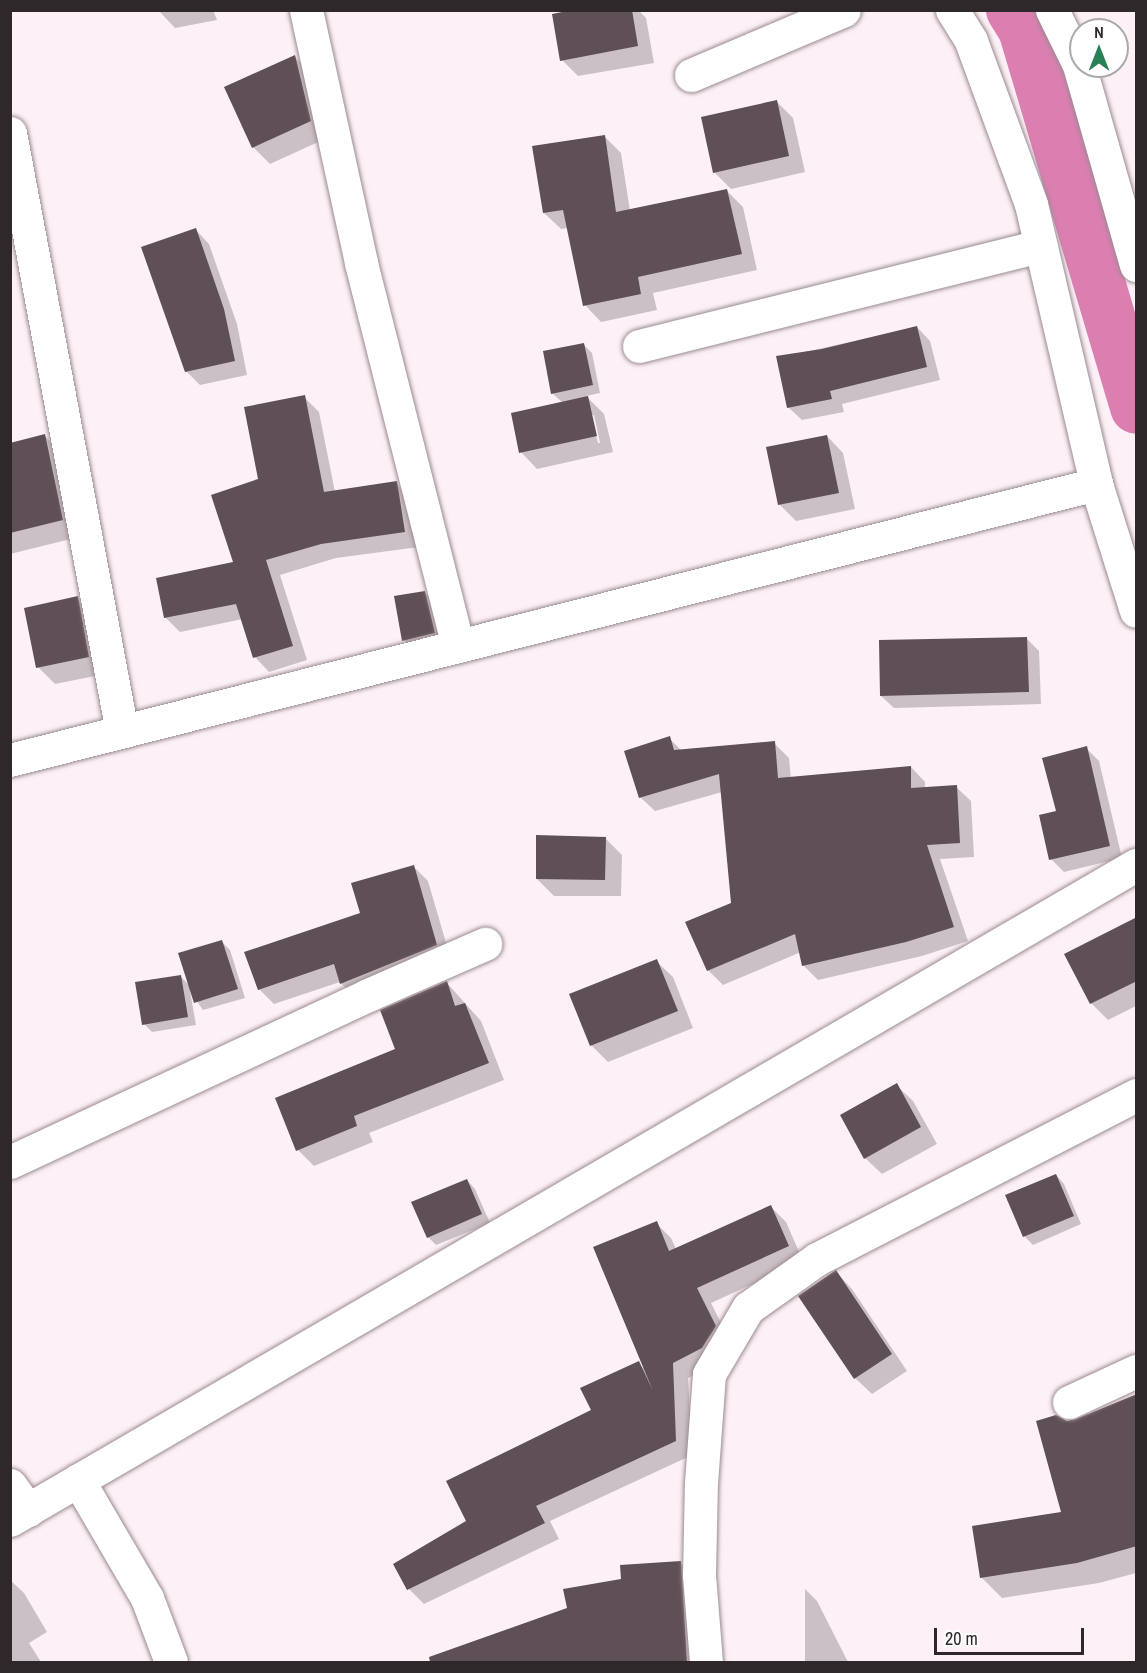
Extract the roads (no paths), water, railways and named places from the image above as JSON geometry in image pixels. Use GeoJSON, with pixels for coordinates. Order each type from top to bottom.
{"type":"FeatureCollection","features":[{"type":"Feature","properties":{"kind":"street"},"geometry":{"type":"LineString","coordinates":[[306,10],[361,263],[458,646]]}},
{"type":"Feature","properties":{"kind":"street"},"geometry":{"type":"LineString","coordinates":[[691,75],[844,10]]}},
{"type":"Feature","properties":{"kind":"street"},"geometry":{"type":"LineString","coordinates":[[952,10],[971,41],[1031,204],[1096,484],[1137,611]]}},
{"type":"Feature","properties":{"kind":"street"},"geometry":{"type":"LineString","coordinates":[[1052,10],[1079,65],[1137,265]]}},
{"type":"Feature","properties":{"kind":"street"},"geometry":{"type":"LineString","coordinates":[[10,133],[122,732]]}},
{"type":"Feature","properties":{"kind":"street"},"geometry":{"type":"LineString","coordinates":[[639,346],[1041,246]]}},
{"type":"Feature","properties":{"kind":"street"},"geometry":{"type":"LineString","coordinates":[[10,760],[1096,484]]}},
{"type":"Feature","properties":{"kind":"street"},"geometry":{"type":"LineString","coordinates":[[16,1505],[78,1480],[1137,865]]}},
{"type":"Feature","properties":{"kind":"street"},"geometry":{"type":"LineString","coordinates":[[10,1162],[368,995],[485,944]]}},
{"type":"Feature","properties":{"kind":"street"},"geometry":{"type":"LineString","coordinates":[[706,1662],[699,1575],[701,1483],[709,1374],[748,1308],[817,1259],[1137,1095]]}},
{"type":"Feature","properties":{"kind":"street"},"geometry":{"type":"LineString","coordinates":[[1069,1402],[1137,1371]]}},
{"type":"Feature","properties":{"kind":"street"},"geometry":{"type":"LineString","coordinates":[[78,1480],[147,1598],[171,1662]]}},
{"type":"Feature","properties":{"kind":"waterway"},"geometry":{"type":"LineString","coordinates":[[1012,10],[1024,29],[1136,408]]}}]}
